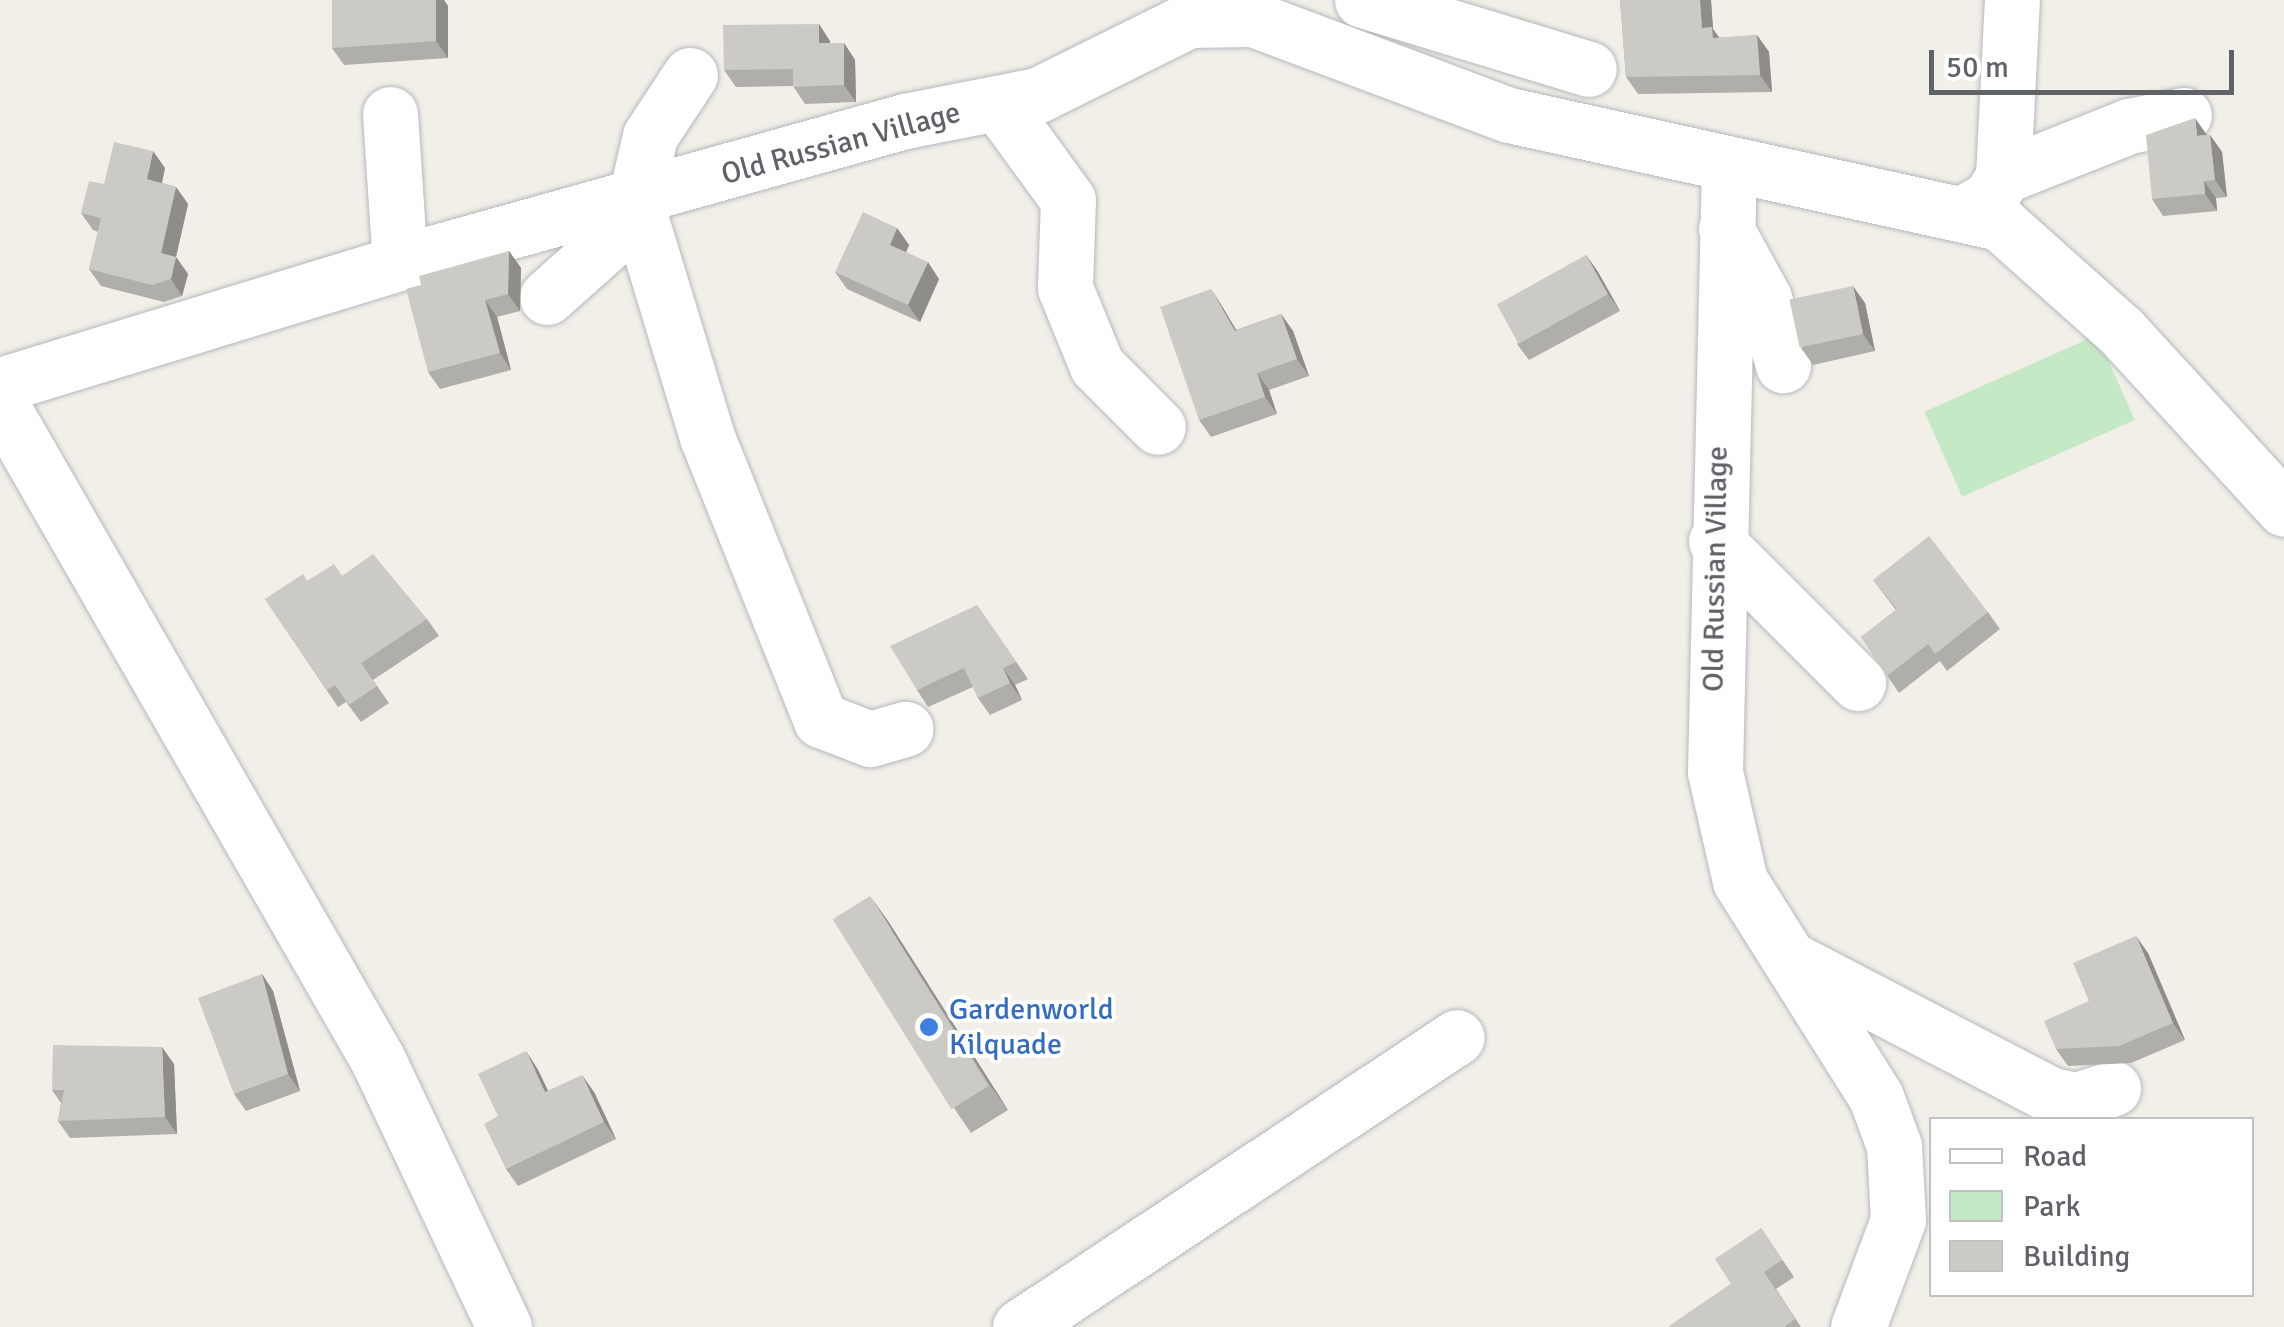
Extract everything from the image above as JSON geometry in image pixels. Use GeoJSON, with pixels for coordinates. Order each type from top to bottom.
{"type":"FeatureCollection","features":[{"type":"Feature","properties":{"kind":"street"},"geometry":{"type":"LineString","coordinates":[[1362,0],[1588,69]]}},
{"type":"Feature","properties":{"kind":"street"},"geometry":{"type":"LineString","coordinates":[[2012,0],[1984,194],[2184,115]]}},
{"type":"Feature","properties":{"kind":"street","name":"Old Russian Village"},"geometry":{"type":"LineString","coordinates":[[0,386],[400,263],[637,207],[906,121],[999,106],[1189,20],[1281,12],[1509,116],[1728,164],[1984,194],[2284,509]]}},
{"type":"Feature","properties":{"kind":"street"},"geometry":{"type":"LineString","coordinates":[[690,75],[650,136],[637,207],[708,437],[806,695],[835,728],[870,739],[906,729]]}},
{"type":"Feature","properties":{"kind":"street"},"geometry":{"type":"LineString","coordinates":[[999,106],[1068,200],[1065,288],[1097,366],[1158,427]]}},
{"type":"Feature","properties":{"kind":"street"},"geometry":{"type":"LineString","coordinates":[[390,114],[400,263]]}},
{"type":"Feature","properties":{"kind":"street","name":"Old Russian Village"},"geometry":{"type":"LineString","coordinates":[[1728,164],[1712,663],[1724,842],[1787,958],[1876,1097],[1901,1182],[1881,1281],[1858,1327]]}},
{"type":"Feature","properties":{"kind":"street"},"geometry":{"type":"LineString","coordinates":[[547,296],[637,207]]}},
{"type":"Feature","properties":{"kind":"street"},"geometry":{"type":"LineString","coordinates":[[1726,230],[1764,298],[1783,365]]}},
{"type":"Feature","properties":{"kind":"street"},"geometry":{"type":"LineString","coordinates":[[0,403],[378,1060],[489,1325]]}},
{"type":"Feature","properties":{"kind":"street"},"geometry":{"type":"LineString","coordinates":[[1716,541],[1858,684]]}},
{"type":"Feature","properties":{"kind":"street"},"geometry":{"type":"LineString","coordinates":[[1787,958],[2051,1095],[2078,1100],[2114,1088]]}},
{"type":"Feature","properties":{"kind":"street"},"geometry":{"type":"LineString","coordinates":[[1020,1327],[1457,1037]]}},
{"type":"Feature","properties":{"kind":"green space"},"geometry":{"type":"Polygon","coordinates":[[[2097,335],[2135,420],[1962,497],[1924,412],[2097,335]]]}},
{"type":"Feature","properties":{"kind":"building"},"geometry":{"type":"Polygon","coordinates":[[[332,0],[436,0],[436,41],[332,48],[332,0]]]}},
{"type":"Feature","properties":{"kind":"building"},"geometry":{"type":"Polygon","coordinates":[[[1620,0],[1700,0],[1702,28],[1712,27],[1713,38],[1757,35],[1760,75],[1626,77],[1620,0]]]}},
{"type":"Feature","properties":{"kind":"building"},"geometry":{"type":"Polygon","coordinates":[[[819,24],[819,43],[844,43],[844,85],[793,87],[793,69],[724,70],[723,25],[819,24]]]}},
{"type":"Feature","properties":{"kind":"building"},"geometry":{"type":"Polygon","coordinates":[[[2195,118],[2197,136],[2210,135],[2215,180],[2204,181],[2205,194],[2152,199],[2146,135],[2195,118]]]}},
{"type":"Feature","properties":{"kind":"building"},"geometry":{"type":"Polygon","coordinates":[[[114,142],[153,151],[147,179],[176,187],[161,253],[176,257],[171,279],[152,285],[89,269],[101,218],[81,213],[89,181],[104,184],[114,142]]]}},
{"type":"Feature","properties":{"kind":"building"},"geometry":{"type":"Polygon","coordinates":[[[863,212],[897,228],[890,245],[928,262],[908,305],[835,272],[863,212]]]}},
{"type":"Feature","properties":{"kind":"building"},"geometry":{"type":"Polygon","coordinates":[[[509,251],[508,294],[485,300],[500,353],[428,372],[406,289],[421,285],[419,276],[509,251]]]}},
{"type":"Feature","properties":{"kind":"building"},"geometry":{"type":"Polygon","coordinates":[[[1586,255],[1608,294],[1519,344],[1497,304],[1586,255]]]}},
{"type":"Feature","properties":{"kind":"building"},"geometry":{"type":"Polygon","coordinates":[[[1853,286],[1863,334],[1800,347],[1789,300],[1853,286]]]}},
{"type":"Feature","properties":{"kind":"building"},"geometry":{"type":"Polygon","coordinates":[[[1211,289],[1235,331],[1281,314],[1297,359],[1257,373],[1265,397],[1199,420],[1160,307],[1211,289]]]}},
{"type":"Feature","properties":{"kind":"building"},"geometry":{"type":"Polygon","coordinates":[[[1929,536],[1988,612],[1935,654],[1928,644],[1887,676],[1861,637],[1897,609],[1873,580],[1929,536]]]}},
{"type":"Feature","properties":{"kind":"building"},"geometry":{"type":"Polygon","coordinates":[[[373,554],[427,619],[361,663],[377,686],[349,705],[335,685],[327,690],[265,599],[303,574],[307,581],[334,564],[342,576],[373,554]]]}},
{"type":"Feature","properties":{"kind":"building"},"geometry":{"type":"Polygon","coordinates":[[[977,605],[1016,662],[1003,668],[1010,683],[978,698],[964,668],[917,690],[890,646],[977,605]]]}},
{"type":"Feature","properties":{"kind":"building","name":"Gardenworld Kilquade"},"geometry":{"type":"Polygon","coordinates":[[[870,896],[989,1086],[951,1109],[833,919],[870,896]]]}},
{"type":"Feature","properties":{"kind":"building"},"geometry":{"type":"Polygon","coordinates":[[[2136,936],[2173,1023],[2119,1046],[2056,1049],[2044,1021],[2089,1001],[2073,963],[2136,936]]]}},
{"type":"Feature","properties":{"kind":"building"},"geometry":{"type":"Polygon","coordinates":[[[262,974],[288,1074],[234,1094],[198,998],[262,974]]]}},
{"type":"Feature","properties":{"kind":"building"},"geometry":{"type":"Polygon","coordinates":[[[53,1045],[162,1047],[165,1117],[58,1121],[64,1090],[52,1090],[53,1045]]]}},
{"type":"Feature","properties":{"kind":"building"},"geometry":{"type":"Polygon","coordinates":[[[526,1051],[545,1092],[582,1075],[604,1122],[506,1169],[484,1124],[498,1116],[478,1074],[526,1051]]]}},
{"type":"Feature","properties":{"kind":"building"},"geometry":{"type":"Polygon","coordinates":[[[1761,1228],[1782,1260],[1764,1272],[1795,1319],[1784,1327],[1668,1327],[1731,1284],[1715,1259],[1761,1228]]]}},
{"type":"Feature","properties":{"kind":"place","name":"Gardenworld Kilquade"},"geometry":{"type":"Point","coordinates":[929,1027]}}]}
